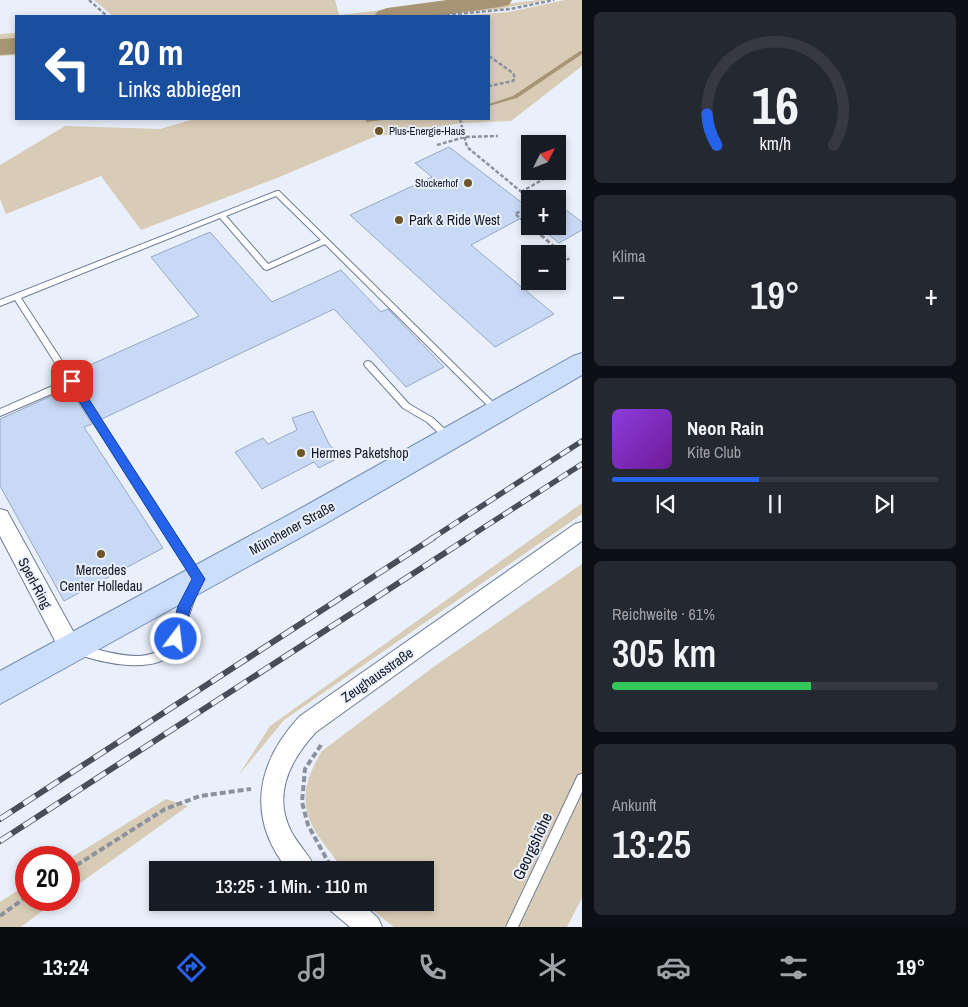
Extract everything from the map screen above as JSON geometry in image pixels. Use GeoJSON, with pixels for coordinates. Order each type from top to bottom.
{"type":"FeatureCollection","features":[{"type":"Feature","properties":{"kind":"main road","name":"Münchener Straße"},"geometry":{"type":"LineString","coordinates":[[0,688],[199,579],[582,363]]}},
{"type":"Feature","properties":{"kind":"street","name":"Sperl-Ring"},"geometry":{"type":"LineString","coordinates":[[0,517],[71,649]]}},
{"type":"Feature","properties":{"kind":"street","name":"Zeughausstraße"},"geometry":{"type":"LineString","coordinates":[[297,861],[279,831],[273,808],[272,787],[280,758],[292,740],[308,724],[582,530]]}},
{"type":"Feature","properties":{"kind":"street"},"geometry":{"type":"LineString","coordinates":[[350,911],[369,927]]}},
{"type":"Feature","properties":{"kind":"lane"},"geometry":{"type":"LineString","coordinates":[[0,302],[277,193],[498,410]]}},
{"type":"Feature","properties":{"kind":"lane"},"geometry":{"type":"LineString","coordinates":[[221,215],[267,267],[326,241]]}},
{"type":"Feature","properties":{"kind":"lane"},"geometry":{"type":"LineString","coordinates":[[16,296],[199,579],[185,606],[176,639],[160,655],[147,661],[131,662],[71,649]]}},
{"type":"Feature","properties":{"kind":"lane"},"geometry":{"type":"LineString","coordinates":[[368,364],[406,406],[430,420],[449,438]]}},
{"type":"Feature","properties":{"kind":"lane"},"geometry":{"type":"LineString","coordinates":[[0,413],[72,381]]}},
{"type":"Feature","properties":{"kind":"lane","name":"Georgshöhe"},"geometry":{"type":"LineString","coordinates":[[512,927],[582,779]]}},
{"type":"Feature","properties":{"kind":"path"},"geometry":{"type":"LineString","coordinates":[[89,0],[106,15]]}},
{"type":"Feature","properties":{"kind":"path"},"geometry":{"type":"LineString","coordinates":[[445,15],[510,9],[554,0]]}},
{"type":"Feature","properties":{"kind":"path"},"geometry":{"type":"LineString","coordinates":[[490,57],[513,73],[515,78],[513,82],[490,86]]}},
{"type":"Feature","properties":{"kind":"path"},"geometry":{"type":"LineString","coordinates":[[460,120],[467,147],[521,192]]}},
{"type":"Feature","properties":{"kind":"path"},"geometry":{"type":"LineString","coordinates":[[437,145],[465,137],[498,136]]}},
{"type":"Feature","properties":{"kind":"path"},"geometry":{"type":"LineString","coordinates":[[524,190],[542,180]]}},
{"type":"Feature","properties":{"kind":"path"},"geometry":{"type":"LineString","coordinates":[[521,211],[515,214],[521,219]]}},
{"type":"Feature","properties":{"kind":"path"},"geometry":{"type":"LineString","coordinates":[[540,235],[569,260]]}},
{"type":"Feature","properties":{"kind":"path"},"geometry":{"type":"LineString","coordinates":[[324,741],[306,769],[302,802],[308,826],[328,861]]}},
{"type":"Feature","properties":{"kind":"path"},"geometry":{"type":"LineString","coordinates":[[80,863],[165,809],[200,796],[272,787]]}},
{"type":"Feature","properties":{"kind":"path"},"geometry":{"type":"LineString","coordinates":[[0,916],[15,905]]}},
{"type":"Feature","properties":{"kind":"shaded area"},"geometry":{"type":"Polygon","coordinates":[[[94,0],[335,0],[339,15],[112,15],[94,0]]]}},
{"type":"Feature","properties":{"kind":"shaded area"},"geometry":{"type":"Polygon","coordinates":[[[548,0],[499,9],[437,15],[339,15],[438,4],[451,7],[478,8],[548,0]]]}},
{"type":"Feature","properties":{"kind":"shaded area"},"geometry":{"type":"Polygon","coordinates":[[[565,0],[582,0],[582,66],[511,121],[461,123],[374,137],[277,178],[141,230],[101,176],[6,214],[0,199],[0,165],[65,126],[160,129],[191,120],[490,120],[490,15],[468,15],[509,12],[565,0]]]}},
{"type":"Feature","properties":{"kind":"shaded area"},"geometry":{"type":"Polygon","coordinates":[[[15,33],[15,55],[0,56],[0,34],[15,33]]]}},
{"type":"Feature","properties":{"kind":"shaded area"},"geometry":{"type":"Polygon","coordinates":[[[582,503],[582,514],[284,720],[238,776],[270,726],[582,503]]]}},
{"type":"Feature","properties":{"kind":"shaded area"},"geometry":{"type":"Polygon","coordinates":[[[582,564],[582,898],[567,927],[394,927],[373,911],[434,911],[434,861],[337,861],[316,832],[306,809],[305,798],[310,776],[322,751],[432,668],[582,564]]]}},
{"type":"Feature","properties":{"kind":"shaded area"},"geometry":{"type":"Polygon","coordinates":[[[166,799],[188,806],[80,883],[80,852],[166,799]]]}},
{"type":"Feature","properties":{"kind":"shaded area"},"geometry":{"type":"Polygon","coordinates":[[[15,892],[15,911],[42,911],[21,927],[0,927],[0,902],[15,892]]]}},
{"type":"Feature","properties":{"kind":"building"},"geometry":{"type":"Polygon","coordinates":[[[449,147],[521,202],[521,218],[471,245],[521,287],[521,290],[525,290],[554,314],[495,347],[350,215],[432,177],[415,163],[449,147]]]}},
{"type":"Feature","properties":{"kind":"building"},"geometry":{"type":"Polygon","coordinates":[[[566,210],[582,222],[582,230],[559,243],[549,235],[566,235],[566,210]]]}},
{"type":"Feature","properties":{"kind":"building"},"geometry":{"type":"Polygon","coordinates":[[[210,232],[272,302],[341,270],[381,312],[388,309],[444,367],[406,387],[334,309],[102,419],[79,383],[87,379],[81,369],[199,316],[151,257],[210,232]]]}},
{"type":"Feature","properties":{"kind":"building"},"geometry":{"type":"Polygon","coordinates":[[[69,388],[92,424],[84,427],[163,548],[64,601],[0,486],[0,419],[69,388]]]}},
{"type":"Feature","properties":{"kind":"building"},"geometry":{"type":"Polygon","coordinates":[[[313,411],[329,444],[340,457],[319,468],[314,462],[262,489],[235,452],[263,438],[268,444],[297,430],[292,418],[313,411]]]}},
{"type":"Feature","properties":{"kind":"waterway"},"geometry":{"type":"LineString","coordinates":[[394,15],[500,0]]}},
{"type":"Feature","properties":{"kind":"waterway"},"geometry":{"type":"LineString","coordinates":[[0,47],[15,46]]}},
{"type":"Feature","properties":{"kind":"waterway"},"geometry":{"type":"LineString","coordinates":[[490,105],[515,97],[582,52]]}},
{"type":"Feature","properties":{"kind":"waterway"},"geometry":{"type":"LineString","coordinates":[[367,121],[375,120]]}},
{"type":"Feature","properties":{"kind":"railway"},"geometry":{"type":"LineString","coordinates":[[431,539],[582,441]]}},
{"type":"Feature","properties":{"kind":"railway"},"geometry":{"type":"LineString","coordinates":[[466,539],[582,464]]}},
{"type":"Feature","properties":{"kind":"railway"},"geometry":{"type":"LineString","coordinates":[[0,819],[433,538]]}},
{"type":"Feature","properties":{"kind":"railway"},"geometry":{"type":"LineString","coordinates":[[0,841],[468,538]]}},
{"type":"Feature","properties":{"kind":"place","name":"Plus-Energie-Haus"},"geometry":{"type":"Point","coordinates":[379,131]}},
{"type":"Feature","properties":{"kind":"place","name":"Stockerhof"},"geometry":{"type":"Point","coordinates":[468,183]}},
{"type":"Feature","properties":{"kind":"place","name":"Park & Ride West"},"geometry":{"type":"Point","coordinates":[399,220]}},
{"type":"Feature","properties":{"kind":"place","name":"Hermes Paketshop"},"geometry":{"type":"Point","coordinates":[301,453]}},
{"type":"Feature","properties":{"kind":"place","name":"Mercedes Center Holledau"},"geometry":{"type":"Point","coordinates":[101,554]}},
{"type":"Feature","properties":{"kind":"route"},"geometry":{"type":"LineString","coordinates":[[72,381],[199,579],[185,606],[176,639]]}}]}
